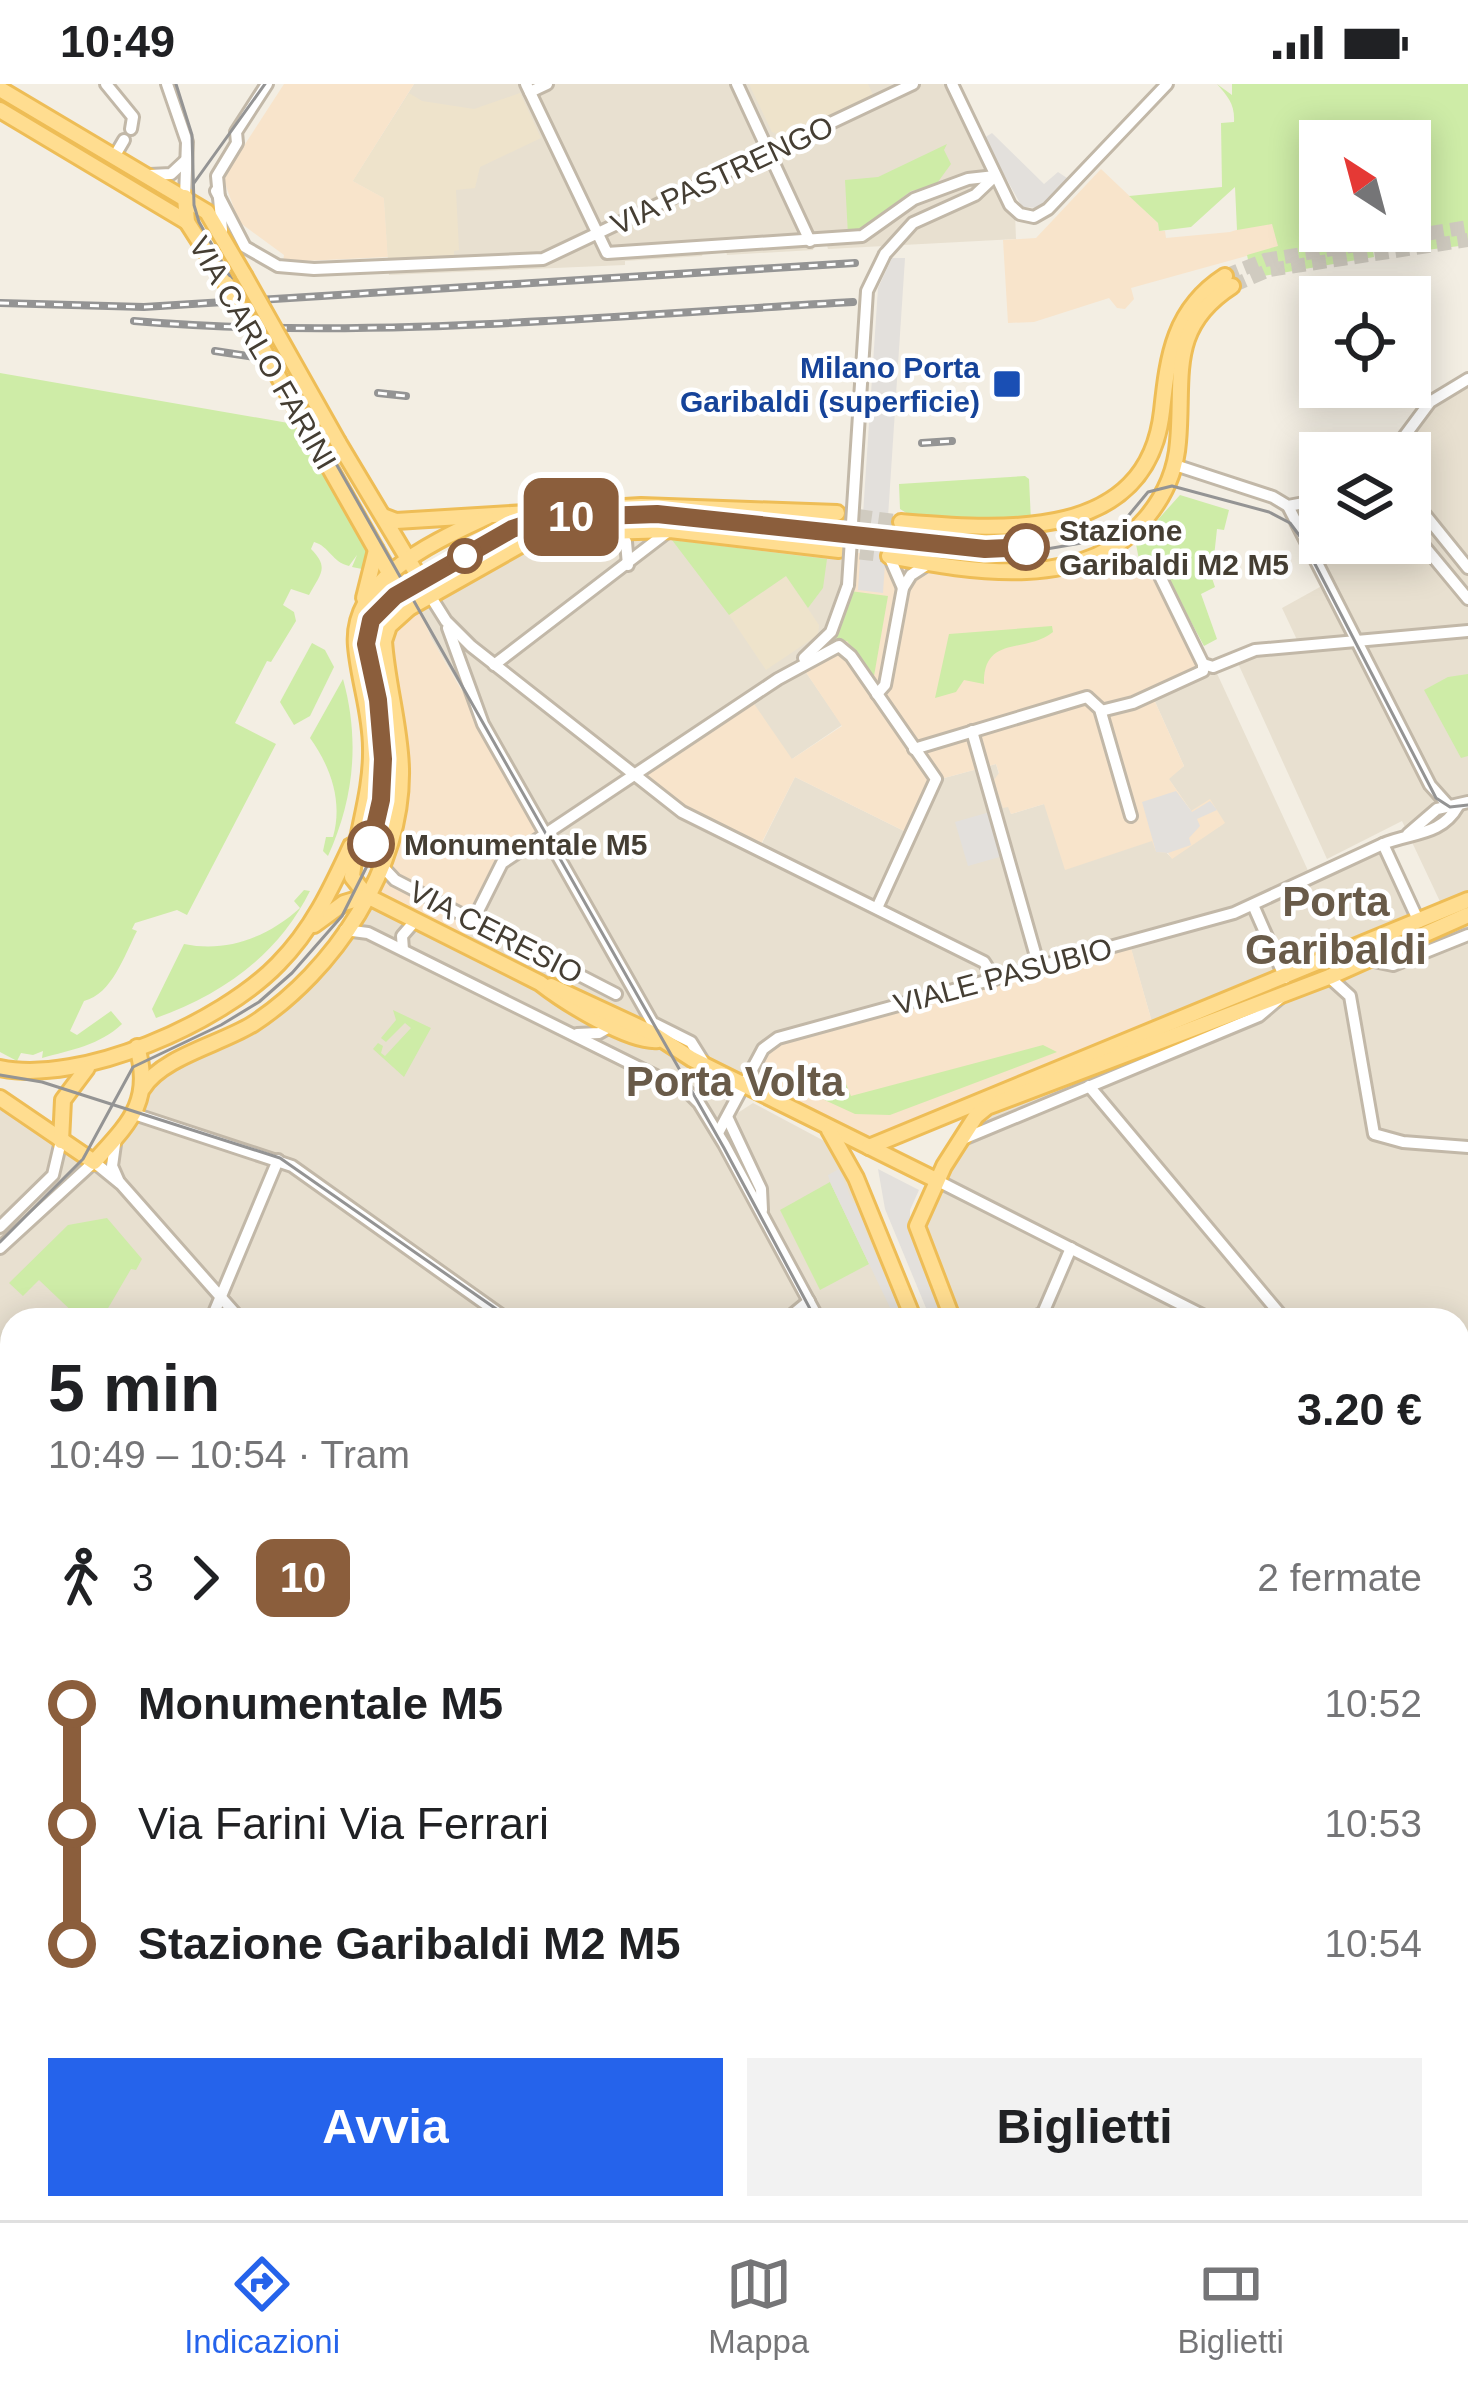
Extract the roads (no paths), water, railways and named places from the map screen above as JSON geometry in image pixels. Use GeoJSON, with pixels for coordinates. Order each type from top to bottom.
{"type":"FeatureCollection","features":[{"type":"Feature","properties":{"kind":"main road"},"geometry":{"type":"LineString","coordinates":[[0,89],[190,201]]}},
{"type":"Feature","properties":{"kind":"main road"},"geometry":{"type":"LineString","coordinates":[[0,110],[187,222]]}},
{"type":"Feature","properties":{"kind":"main road"},"geometry":{"type":"LineString","coordinates":[[131,189],[141,172]]}},
{"type":"Feature","properties":{"kind":"main road","name":"VIA CARLO FARINI"},"geometry":{"type":"LineString","coordinates":[[409,608],[187,222],[190,201],[212,218],[429,594]]}},
{"type":"Feature","properties":{"kind":"main road"},"geometry":{"type":"LineString","coordinates":[[889,556],[1010,571],[1074,564],[1112,549],[1138,527],[1163,494],[1174,465],[1183,348],[1202,313],[1228,281],[1192,304],[1175,333],[1155,447],[1138,476],[1121,492],[1068,518],[1009,528],[901,522]]}},
{"type":"Feature","properties":{"kind":"main road"},"geometry":{"type":"LineString","coordinates":[[1155,447],[1174,465]]}},
{"type":"Feature","properties":{"kind":"main road"},"geometry":{"type":"LineString","coordinates":[[383,516],[396,521],[641,506],[837,513]]}},
{"type":"Feature","properties":{"kind":"main road"},"geometry":{"type":"LineString","coordinates":[[363,606],[390,573],[487,517]]}},
{"type":"Feature","properties":{"kind":"main road"},"geometry":{"type":"LineString","coordinates":[[142,1088],[165,1066],[221,1042],[267,1013],[307,977],[367,896],[397,816],[399,731],[385,637],[392,622],[409,608],[536,536],[670,530],[839,550]]}},
{"type":"Feature","properties":{"kind":"main road"},"geometry":{"type":"LineString","coordinates":[[367,896],[352,877],[371,767],[356,628],[376,557],[375,545]]}},
{"type":"Feature","properties":{"kind":"main road"},"geometry":{"type":"LineString","coordinates":[[371,738],[387,743],[399,731]]}},
{"type":"Feature","properties":{"kind":"main road"},"geometry":{"type":"LineString","coordinates":[[371,767],[388,758],[400,764]]}},
{"type":"Feature","properties":{"kind":"main road"},"geometry":{"type":"LineString","coordinates":[[306,933],[363,820]]}},
{"type":"Feature","properties":{"kind":"main road"},"geometry":{"type":"LineString","coordinates":[[0,1068],[38,1072],[91,1065],[137,1047],[236,998],[273,970],[306,933],[337,908],[367,896]]}},
{"type":"Feature","properties":{"kind":"main road","name":"VIA CERESIO"},"geometry":{"type":"LineString","coordinates":[[367,896],[540,983],[563,1000],[604,1015]]}},
{"type":"Feature","properties":{"kind":"main road"},"geometry":{"type":"LineString","coordinates":[[856,1178],[869,1147],[1286,985],[1329,976],[1446,918],[1468,900]]}},
{"type":"Feature","properties":{"kind":"main road"},"geometry":{"type":"LineString","coordinates":[[948,1308],[917,1226],[936,1180],[987,1107],[1286,985],[1419,922],[1468,915]]}},
{"type":"Feature","properties":{"kind":"main road"},"geometry":{"type":"LineString","coordinates":[[604,1015],[652,1033],[706,1066],[936,1180]]}},
{"type":"Feature","properties":{"kind":"main road"},"geometry":{"type":"LineString","coordinates":[[0,1098],[87,1158],[116,1137],[134,1114],[143,1069],[137,1047]]}},
{"type":"Feature","properties":{"kind":"main road"},"geometry":{"type":"LineString","coordinates":[[61,1141],[63,1100],[91,1065]]}},
{"type":"Feature","properties":{"kind":"main road"},"geometry":{"type":"LineString","coordinates":[[826,1126],[856,1178],[909,1308]]}},
{"type":"Feature","properties":{"kind":"street"},"geometry":{"type":"LineString","coordinates":[[106,84],[133,117],[115,157]]}},
{"type":"Feature","properties":{"kind":"street","name":"VIA CARLO FARINI"},"geometry":{"type":"LineString","coordinates":[[167,84],[188,152],[190,201]]}},
{"type":"Feature","properties":{"kind":"street"},"geometry":{"type":"LineString","coordinates":[[216,191],[217,176],[238,142],[236,132],[268,84]]}},
{"type":"Feature","properties":{"kind":"street"},"geometry":{"type":"LineString","coordinates":[[547,84],[528,88],[607,253],[862,236],[895,210],[939,188],[995,176]]}},
{"type":"Feature","properties":{"kind":"street"},"geometry":{"type":"LineString","coordinates":[[737,84],[810,241]]}},
{"type":"Feature","properties":{"kind":"street","name":"VIA PASTRENGO"},"geometry":{"type":"LineString","coordinates":[[216,191],[245,247],[268,262],[292,268],[543,259],[913,84]]}},
{"type":"Feature","properties":{"kind":"street"},"geometry":{"type":"LineString","coordinates":[[952,84],[1015,211],[1039,216],[1167,84]]}},
{"type":"Feature","properties":{"kind":"street"},"geometry":{"type":"LineString","coordinates":[[141,172],[156,177],[171,174],[188,152]]}},
{"type":"Feature","properties":{"kind":"street"},"geometry":{"type":"LineString","coordinates":[[778,679],[831,632],[848,585],[867,291],[885,254],[913,223],[975,195],[995,176]]}},
{"type":"Feature","properties":{"kind":"street","name":"VIA CARLO FARINI"},"geometry":{"type":"LineString","coordinates":[[216,191],[222,239]]}},
{"type":"Feature","properties":{"kind":"street"},"geometry":{"type":"LineString","coordinates":[[1407,432],[1425,407],[1468,379]]}},
{"type":"Feature","properties":{"kind":"street"},"geometry":{"type":"LineString","coordinates":[[1174,465],[1273,496],[1288,506],[1430,785],[1458,804]]}},
{"type":"Feature","properties":{"kind":"street"},"geometry":{"type":"LineString","coordinates":[[1288,506],[1299,504]]}},
{"type":"Feature","properties":{"kind":"street"},"geometry":{"type":"LineString","coordinates":[[1431,522],[1468,568]]}},
{"type":"Feature","properties":{"kind":"street"},"geometry":{"type":"LineString","coordinates":[[494,665],[670,530]]}},
{"type":"Feature","properties":{"kind":"street"},"geometry":{"type":"LineString","coordinates":[[619,531],[626,542],[628,565]]}},
{"type":"Feature","properties":{"kind":"street"},"geometry":{"type":"LineString","coordinates":[[1431,554],[1468,599]]}},
{"type":"Feature","properties":{"kind":"street"},"geometry":{"type":"LineString","coordinates":[[889,556],[903,588]]}},
{"type":"Feature","properties":{"kind":"street"},"geometry":{"type":"LineString","coordinates":[[877,694],[885,685],[903,588],[911,574],[928,564]]}},
{"type":"Feature","properties":{"kind":"street"},"geometry":{"type":"LineString","coordinates":[[1074,564],[1150,564],[1162,579],[1204,669],[1133,704],[1101,712]]}},
{"type":"Feature","properties":{"kind":"street","name":"VIA CARLO FARINI"},"geometry":{"type":"LineString","coordinates":[[429,594],[446,621],[483,724],[661,1042]]}},
{"type":"Feature","properties":{"kind":"street","name":"VIA CARLO FARINI"},"geometry":{"type":"LineString","coordinates":[[446,621],[494,665],[682,812],[984,962],[995,979]]}},
{"type":"Feature","properties":{"kind":"street"},"geometry":{"type":"LineString","coordinates":[[1203,664],[1213,667],[1255,650],[1468,631]]}},
{"type":"Feature","properties":{"kind":"street"},"geometry":{"type":"LineString","coordinates":[[473,921],[502,863],[778,679],[832,648],[843,647],[936,779],[877,908]]}},
{"type":"Feature","properties":{"kind":"street"},"geometry":{"type":"LineString","coordinates":[[914,749],[1082,696],[1094,701],[1101,712],[1131,817]]}},
{"type":"Feature","properties":{"kind":"street"},"geometry":{"type":"LineString","coordinates":[[972,731],[1039,967]]}},
{"type":"Feature","properties":{"kind":"street","name":"VIALE PASUBIO"},"geometry":{"type":"LineString","coordinates":[[745,1085],[764,1049],[778,1038],[1228,914],[1408,834],[1416,824],[1458,804]]}},
{"type":"Feature","properties":{"kind":"street"},"geometry":{"type":"LineString","coordinates":[[1383,844],[1419,922]]}},
{"type":"Feature","properties":{"kind":"street","name":"VIA CERESIO"},"geometry":{"type":"LineString","coordinates":[[381,865],[395,880],[616,994]]}},
{"type":"Feature","properties":{"kind":"street"},"geometry":{"type":"LineString","coordinates":[[961,1140],[1258,1016],[1286,985],[1253,905]]}},
{"type":"Feature","properties":{"kind":"street","name":"VIA CERESIO"},"geometry":{"type":"LineString","coordinates":[[404,950],[402,936],[415,921]]}},
{"type":"Feature","properties":{"kind":"street","name":"VIA CERESIO"},"geometry":{"type":"LineString","coordinates":[[345,930],[365,932],[583,1037],[597,1028],[616,994],[631,984]]}},
{"type":"Feature","properties":{"kind":"street"},"geometry":{"type":"LineString","coordinates":[[1366,960],[1393,965],[1468,934]]}},
{"type":"Feature","properties":{"kind":"street"},"geometry":{"type":"LineString","coordinates":[[1329,976],[1350,996],[1372,1132],[1403,1142],[1468,1147]]}},
{"type":"Feature","properties":{"kind":"street"},"geometry":{"type":"LineString","coordinates":[[652,1022],[692,1042],[706,1066]]}},
{"type":"Feature","properties":{"kind":"street"},"geometry":{"type":"LineString","coordinates":[[583,1037],[688,1092],[718,1133],[813,1308]]}},
{"type":"Feature","properties":{"kind":"street"},"geometry":{"type":"LineString","coordinates":[[718,1133],[745,1085]]}},
{"type":"Feature","properties":{"kind":"street"},"geometry":{"type":"LineString","coordinates":[[1089,1086],[1276,1308]]}},
{"type":"Feature","properties":{"kind":"street"},"geometry":{"type":"LineString","coordinates":[[134,1114],[295,1167],[491,1308]]}},
{"type":"Feature","properties":{"kind":"street"},"geometry":{"type":"LineString","coordinates":[[728,1119],[761,1190],[762,1216]]}},
{"type":"Feature","properties":{"kind":"street"},"geometry":{"type":"LineString","coordinates":[[116,1137],[112,1166],[121,1184]]}},
{"type":"Feature","properties":{"kind":"street"},"geometry":{"type":"LineString","coordinates":[[0,1228],[53,1175],[61,1141]]}},
{"type":"Feature","properties":{"kind":"street"},"geometry":{"type":"LineString","coordinates":[[0,1248],[69,1188],[87,1158],[121,1184],[230,1308]]}},
{"type":"Feature","properties":{"kind":"street"},"geometry":{"type":"LineString","coordinates":[[216,1308],[278,1160]]}},
{"type":"Feature","properties":{"kind":"street"},"geometry":{"type":"LineString","coordinates":[[936,1180],[1188,1308]]}},
{"type":"Feature","properties":{"kind":"street"},"geometry":{"type":"LineString","coordinates":[[1048,1308],[1071,1248]]}},
{"type":"Feature","properties":{"kind":"street"},"geometry":{"type":"LineString","coordinates":[[801,1308],[809,1301]]}},
{"type":"Feature","properties":{"kind":"tunnel"},"geometry":{"type":"LineString","coordinates":[[1225,276],[1265,260],[1468,227]]}},
{"type":"Feature","properties":{"kind":"tunnel"},"geometry":{"type":"LineString","coordinates":[[1232,286],[1269,270],[1468,240]]}},
{"type":"Feature","properties":{"kind":"tunnel"},"geometry":{"type":"LineString","coordinates":[[837,513],[901,522]]}},
{"type":"Feature","properties":{"kind":"tunnel"},"geometry":{"type":"LineString","coordinates":[[839,550],[889,556]]}},
{"type":"Feature","properties":{"kind":"tram line"},"geometry":{"type":"LineString","coordinates":[[176,84],[192,135],[194,205],[199,222],[724,1148],[810,1308]]}},
{"type":"Feature","properties":{"kind":"tram line"},"geometry":{"type":"LineString","coordinates":[[194,183],[265,84]]}},
{"type":"Feature","properties":{"kind":"tram line"},"geometry":{"type":"LineString","coordinates":[[0,1242],[83,1159],[133,1067],[259,1002],[292,973],[342,916],[372,856],[386,792],[385,720],[370,642],[375,621],[396,600],[514,533],[549,522],[654,519],[1012,555],[1099,540],[1119,527],[1148,492],[1172,486],[1269,512],[1290,523],[1302,539],[1436,798],[1450,807],[1468,805]]}},
{"type":"Feature","properties":{"kind":"tram line","name":"10"},"geometry":{"type":"LineString","coordinates":[[371,844],[383,780],[381,720],[366,644],[371,620],[395,596],[512,529],[545,518],[657,514],[985,549],[1026,547]]}},
{"type":"Feature","properties":{"kind":"tram line"},"geometry":{"type":"LineString","coordinates":[[0,1075],[42,1082],[280,1158],[495,1308]]}},
{"type":"Feature","properties":{"kind":"railway"},"geometry":{"type":"LineString","coordinates":[[0,303],[144,307],[855,263]]}},
{"type":"Feature","properties":{"kind":"railway"},"geometry":{"type":"LineString","coordinates":[[134,321],[402,327],[853,302]]}},
{"type":"Feature","properties":{"kind":"railway"},"geometry":{"type":"LineString","coordinates":[[215,351],[274,360]]}},
{"type":"Feature","properties":{"kind":"railway"},"geometry":{"type":"LineString","coordinates":[[378,393],[406,396]]}},
{"type":"Feature","properties":{"kind":"railway"},"geometry":{"type":"LineString","coordinates":[[922,443],[952,441]]}},
{"type":"Feature","properties":{"kind":"place","name":"Milano Porta Garibaldi (superficie)"},"geometry":{"type":"Point","coordinates":[1007,384]}},
{"type":"Feature","properties":{"kind":"place","name":"Stazione Garibaldi M2 M5"},"geometry":{"type":"Point","coordinates":[1026,547]}},
{"type":"Feature","properties":{"kind":"place","name":"Monumentale M5"},"geometry":{"type":"Point","coordinates":[371,844]}},
{"type":"Feature","properties":{"kind":"district","name":"Porta Garibaldi"},"geometry":{"type":"Point","coordinates":[1336,925]}},
{"type":"Feature","properties":{"kind":"district","name":"Porta Volta"},"geometry":{"type":"Point","coordinates":[735,1081]}}]}
